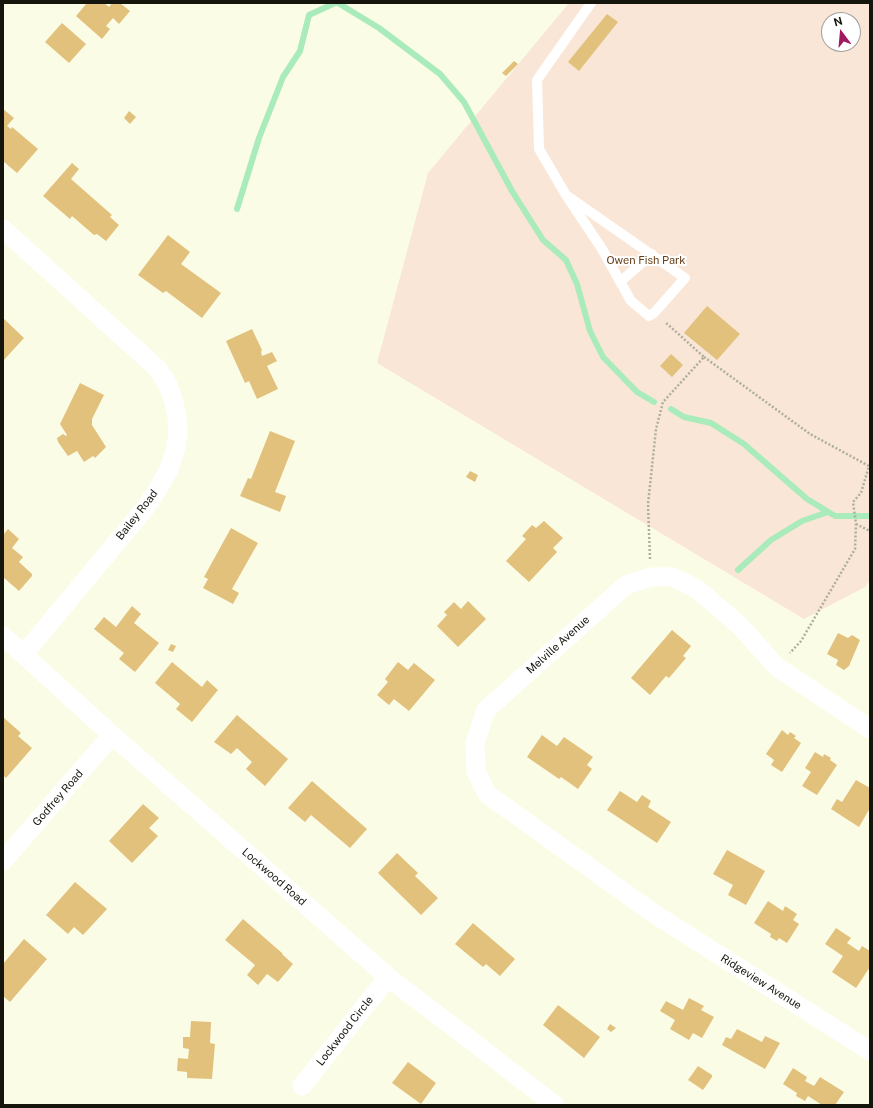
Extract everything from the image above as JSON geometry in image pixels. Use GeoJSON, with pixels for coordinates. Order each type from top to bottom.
{"type":"FeatureCollection","features":[{"type":"Feature","properties":{"kind":"street","name":"Bailey Road"},"geometry":{"type":"LineString","coordinates":[[3,229],[158,369],[167,383],[178,417],[178,434],[175,451],[169,468],[158,489],[146,507],[24,654]]}},
{"type":"Feature","properties":{"kind":"street","name":"Melville Avenue"},"geometry":{"type":"LineString","coordinates":[[653,913],[487,794],[476,771],[475,743],[486,710],[626,585],[651,577],[673,577],[697,589],[740,626],[777,667],[870,729]]}},
{"type":"Feature","properties":{"kind":"street","name":"Lockwood Road"},"geometry":{"type":"LineString","coordinates":[[3,636],[112,735],[388,976],[555,1105]]}},
{"type":"Feature","properties":{"kind":"street","name":"Godfrey Road"},"geometry":{"type":"LineString","coordinates":[[3,862],[112,735]]}},
{"type":"Feature","properties":{"kind":"street","name":"Ridgeview Avenue"},"geometry":{"type":"LineString","coordinates":[[653,913],[870,1051]]}},
{"type":"Feature","properties":{"kind":"street","name":"Lockwood Circle"},"geometry":{"type":"LineString","coordinates":[[302,1086],[388,976]]}},
{"type":"Feature","properties":{"kind":"lane"},"geometry":{"type":"LineString","coordinates":[[566,195],[685,278],[654,313],[649,316],[631,301],[602,249],[566,195],[539,149],[537,80],[591,3]]}},
{"type":"Feature","properties":{"kind":"lane"},"geometry":{"type":"LineString","coordinates":[[620,282],[652,254]]}},
{"type":"Feature","properties":{"kind":"path"},"geometry":{"type":"LineString","coordinates":[[654,313],[704,357],[810,434],[869,466],[861,493],[853,502],[856,524],[855,550],[801,641],[777,667]]}},
{"type":"Feature","properties":{"kind":"path"},"geometry":{"type":"LineString","coordinates":[[651,577],[648,504],[656,429],[663,402],[704,357]]}},
{"type":"Feature","properties":{"kind":"path"},"geometry":{"type":"LineString","coordinates":[[856,524],[870,531]]}},
{"type":"Feature","properties":{"kind":"green space","name":"Owen Fish Park"},"geometry":{"type":"Polygon","coordinates":[[[569,3],[870,3],[870,580],[865,587],[804,619],[377,363],[428,173],[569,3]]]}},
{"type":"Feature","properties":{"kind":"building"},"geometry":{"type":"Polygon","coordinates":[[[87,3],[104,3],[109,7],[112,3],[120,3],[130,11],[119,24],[113,18],[106,26],[110,29],[102,39],[76,16],[87,3]]]}},
{"type":"Feature","properties":{"kind":"building"},"geometry":{"type":"Polygon","coordinates":[[[607,14],[618,22],[579,71],[568,62],[607,14]]]}},
{"type":"Feature","properties":{"kind":"building"},"geometry":{"type":"Polygon","coordinates":[[[62,23],[86,44],[69,63],[45,42],[62,23]]]}},
{"type":"Feature","properties":{"kind":"building"},"geometry":{"type":"Polygon","coordinates":[[[514,61],[518,64],[506,76],[502,73],[514,61]]]}},
{"type":"Feature","properties":{"kind":"building"},"geometry":{"type":"Polygon","coordinates":[[[3,109],[14,118],[7,126],[11,129],[12,127],[38,149],[17,173],[3,161],[3,109]]]}},
{"type":"Feature","properties":{"kind":"building"},"geometry":{"type":"Polygon","coordinates":[[[129,111],[136,117],[130,124],[124,118],[129,111]]]}},
{"type":"Feature","properties":{"kind":"building"},"geometry":{"type":"Polygon","coordinates":[[[72,163],[79,169],[71,179],[112,215],[110,217],[119,225],[106,241],[97,234],[94,235],[72,216],[70,219],[43,196],[72,163]]]}},
{"type":"Feature","properties":{"kind":"building"},"geometry":{"type":"Polygon","coordinates":[[[168,235],[190,252],[181,264],[221,293],[202,318],[166,291],[163,293],[138,275],[168,235]]]}},
{"type":"Feature","properties":{"kind":"building"},"geometry":{"type":"Polygon","coordinates":[[[707,306],[740,334],[717,360],[684,333],[707,306]]]}},
{"type":"Feature","properties":{"kind":"building"},"geometry":{"type":"Polygon","coordinates":[[[3,318],[24,338],[3,361],[3,318]]]}},
{"type":"Feature","properties":{"kind":"building"},"geometry":{"type":"Polygon","coordinates":[[[252,329],[262,350],[262,356],[272,352],[277,361],[267,366],[278,389],[257,399],[249,381],[245,383],[226,341],[252,329]]]}},
{"type":"Feature","properties":{"kind":"building"},"geometry":{"type":"Polygon","coordinates":[[[671,354],[683,365],[672,377],[660,366],[671,354]]]}},
{"type":"Feature","properties":{"kind":"building"},"geometry":{"type":"Polygon","coordinates":[[[80,383],[104,395],[92,419],[92,425],[106,447],[95,458],[93,456],[84,462],[77,451],[68,456],[58,442],[57,438],[63,434],[66,436],[67,435],[60,424],[80,383]]]}},
{"type":"Feature","properties":{"kind":"building"},"geometry":{"type":"Polygon","coordinates":[[[270,431],[295,441],[275,492],[286,496],[280,512],[240,496],[248,478],[251,479],[270,431]]]}},
{"type":"Feature","properties":{"kind":"building"},"geometry":{"type":"Polygon","coordinates":[[[470,471],[478,475],[475,482],[466,477],[470,471]]]}},
{"type":"Feature","properties":{"kind":"building"},"geometry":{"type":"Polygon","coordinates":[[[544,521],[563,538],[553,548],[557,552],[529,582],[506,561],[526,539],[522,536],[532,525],[536,528],[544,521]]]}},
{"type":"Feature","properties":{"kind":"building"},"geometry":{"type":"Polygon","coordinates":[[[231,528],[258,543],[232,589],[239,593],[233,604],[203,588],[208,579],[204,577],[231,528]]]}},
{"type":"Feature","properties":{"kind":"building"},"geometry":{"type":"Polygon","coordinates":[[[8,529],[19,539],[12,548],[23,557],[19,562],[32,574],[32,576],[19,591],[3,577],[3,535],[8,529]]]}},
{"type":"Feature","properties":{"kind":"building"},"geometry":{"type":"Polygon","coordinates":[[[468,601],[486,619],[458,647],[437,626],[447,615],[444,612],[454,602],[461,609],[468,601]]]}},
{"type":"Feature","properties":{"kind":"building"},"geometry":{"type":"Polygon","coordinates":[[[132,606],[141,614],[134,623],[159,643],[135,672],[119,659],[124,653],[94,629],[104,617],[116,627],[132,606]]]}},
{"type":"Feature","properties":{"kind":"building"},"geometry":{"type":"Polygon","coordinates":[[[672,630],[691,646],[683,656],[686,658],[669,678],[666,676],[650,695],[631,678],[672,630]]]}},
{"type":"Feature","properties":{"kind":"building"},"geometry":{"type":"Polygon","coordinates":[[[838,633],[848,638],[852,635],[860,640],[849,666],[844,670],[836,665],[838,660],[827,654],[838,633]]]}},
{"type":"Feature","properties":{"kind":"building"},"geometry":{"type":"Polygon","coordinates":[[[171,644],[176,646],[173,652],[168,650],[171,644]]]}},
{"type":"Feature","properties":{"kind":"building"},"geometry":{"type":"Polygon","coordinates":[[[172,662],[202,687],[207,680],[218,690],[192,722],[176,709],[180,704],[155,683],[172,662]]]}},
{"type":"Feature","properties":{"kind":"building"},"geometry":{"type":"Polygon","coordinates":[[[398,662],[408,670],[414,663],[435,680],[409,711],[394,699],[389,705],[377,695],[388,682],[385,679],[398,662]]]}},
{"type":"Feature","properties":{"kind":"building"},"geometry":{"type":"Polygon","coordinates":[[[237,715],[288,759],[265,786],[246,769],[252,762],[237,748],[231,754],[214,742],[237,715]]]}},
{"type":"Feature","properties":{"kind":"building"},"geometry":{"type":"Polygon","coordinates":[[[3,717],[21,733],[18,736],[32,748],[6,778],[3,775],[3,717]]]}},
{"type":"Feature","properties":{"kind":"building"},"geometry":{"type":"Polygon","coordinates":[[[782,730],[788,735],[790,732],[796,736],[794,738],[801,743],[782,772],[771,765],[774,760],[766,754],[782,730]]]}},
{"type":"Feature","properties":{"kind":"building"},"geometry":{"type":"Polygon","coordinates":[[[542,735],[557,746],[564,737],[593,757],[587,765],[592,769],[578,789],[561,777],[559,779],[527,757],[542,735]]]}},
{"type":"Feature","properties":{"kind":"building"},"geometry":{"type":"Polygon","coordinates":[[[815,752],[823,757],[824,754],[831,758],[830,760],[837,765],[817,795],[802,786],[811,772],[805,768],[815,752]]]}},
{"type":"Feature","properties":{"kind":"building"},"geometry":{"type":"Polygon","coordinates":[[[856,780],[870,788],[870,808],[859,827],[831,809],[837,799],[842,802],[856,780]]]}},
{"type":"Feature","properties":{"kind":"building"},"geometry":{"type":"Polygon","coordinates":[[[312,781],[367,829],[350,848],[311,815],[305,822],[288,808],[312,781]]]}},
{"type":"Feature","properties":{"kind":"building"},"geometry":{"type":"Polygon","coordinates":[[[620,791],[637,802],[642,795],[651,801],[648,807],[671,822],[657,843],[607,810],[620,791]]]}},
{"type":"Feature","properties":{"kind":"building"},"geometry":{"type":"Polygon","coordinates":[[[143,804],[159,818],[149,828],[158,836],[132,863],[109,841],[143,804]]]}},
{"type":"Feature","properties":{"kind":"building"},"geometry":{"type":"Polygon","coordinates":[[[727,850],[765,871],[746,905],[728,895],[733,885],[713,874],[727,850]]]}},
{"type":"Feature","properties":{"kind":"building"},"geometry":{"type":"Polygon","coordinates":[[[397,853],[418,873],[415,876],[438,898],[421,915],[378,873],[397,853]]]}},
{"type":"Feature","properties":{"kind":"building"},"geometry":{"type":"Polygon","coordinates":[[[75,882],[107,909],[83,935],[74,927],[68,934],[46,915],[75,882]]]}},
{"type":"Feature","properties":{"kind":"building"},"geometry":{"type":"Polygon","coordinates":[[[768,901],[783,911],[785,906],[797,914],[793,920],[799,924],[787,943],[779,938],[777,941],[770,937],[771,934],[754,923],[768,901]]]}},
{"type":"Feature","properties":{"kind":"building"},"geometry":{"type":"Polygon","coordinates":[[[243,919],[293,964],[278,982],[267,974],[258,985],[247,975],[255,965],[225,940],[243,919]]]}},
{"type":"Feature","properties":{"kind":"building"},"geometry":{"type":"Polygon","coordinates":[[[473,923],[515,959],[500,976],[486,964],[483,967],[455,944],[473,923]]]}},
{"type":"Feature","properties":{"kind":"building"},"geometry":{"type":"Polygon","coordinates":[[[836,928],[851,938],[847,943],[859,951],[862,946],[870,951],[870,967],[856,988],[832,972],[843,956],[825,944],[836,928]]]}},
{"type":"Feature","properties":{"kind":"building"},"geometry":{"type":"Polygon","coordinates":[[[24,939],[47,959],[10,1002],[3,996],[3,964],[24,939]]]}},
{"type":"Feature","properties":{"kind":"building"},"geometry":{"type":"Polygon","coordinates":[[[689,998],[704,1006],[701,1010],[714,1017],[702,1038],[693,1033],[689,1040],[670,1029],[675,1020],[660,1011],[666,1001],[683,1010],[689,998]]]}},
{"type":"Feature","properties":{"kind":"building"},"geometry":{"type":"Polygon","coordinates":[[[558,1005],[600,1037],[584,1058],[543,1025],[558,1005]]]}},
{"type":"Feature","properties":{"kind":"building"},"geometry":{"type":"Polygon","coordinates":[[[191,1021],[211,1022],[210,1043],[215,1044],[212,1079],[187,1078],[187,1072],[177,1071],[178,1058],[188,1059],[189,1049],[183,1048],[183,1037],[190,1037],[191,1021]]]}},
{"type":"Feature","properties":{"kind":"building"},"geometry":{"type":"Polygon","coordinates":[[[610,1024],[616,1028],[611,1032],[607,1029],[610,1024]]]}},
{"type":"Feature","properties":{"kind":"building"},"geometry":{"type":"Polygon","coordinates":[[[737,1029],[762,1042],[765,1036],[780,1043],[765,1069],[722,1045],[726,1037],[731,1039],[737,1029]]]}},
{"type":"Feature","properties":{"kind":"building"},"geometry":{"type":"Polygon","coordinates":[[[408,1062],[436,1083],[421,1104],[392,1083],[408,1062]]]}},
{"type":"Feature","properties":{"kind":"building"},"geometry":{"type":"Polygon","coordinates":[[[698,1066],[712,1075],[703,1090],[688,1080],[698,1066]]]}},
{"type":"Feature","properties":{"kind":"building"},"geometry":{"type":"Polygon","coordinates":[[[793,1068],[807,1077],[805,1081],[814,1086],[820,1077],[844,1092],[835,1105],[822,1105],[808,1096],[805,1101],[796,1096],[797,1093],[783,1084],[793,1068]]]}},
{"type":"Feature","properties":{"kind":"waterway"},"geometry":{"type":"LineString","coordinates":[[237,209],[259,138],[283,77],[300,51],[309,15],[335,3]]}},
{"type":"Feature","properties":{"kind":"waterway"},"geometry":{"type":"LineString","coordinates":[[338,3],[379,28],[440,74],[464,102],[512,191],[543,240],[566,260],[577,284],[590,331],[603,357],[637,392],[654,402]]}},
{"type":"Feature","properties":{"kind":"waterway"},"geometry":{"type":"LineString","coordinates":[[671,409],[684,417],[711,423],[744,444],[807,499],[835,516],[870,516]]}},
{"type":"Feature","properties":{"kind":"waterway"},"geometry":{"type":"LineString","coordinates":[[738,570],[771,540],[802,521],[828,512]]}}]}
